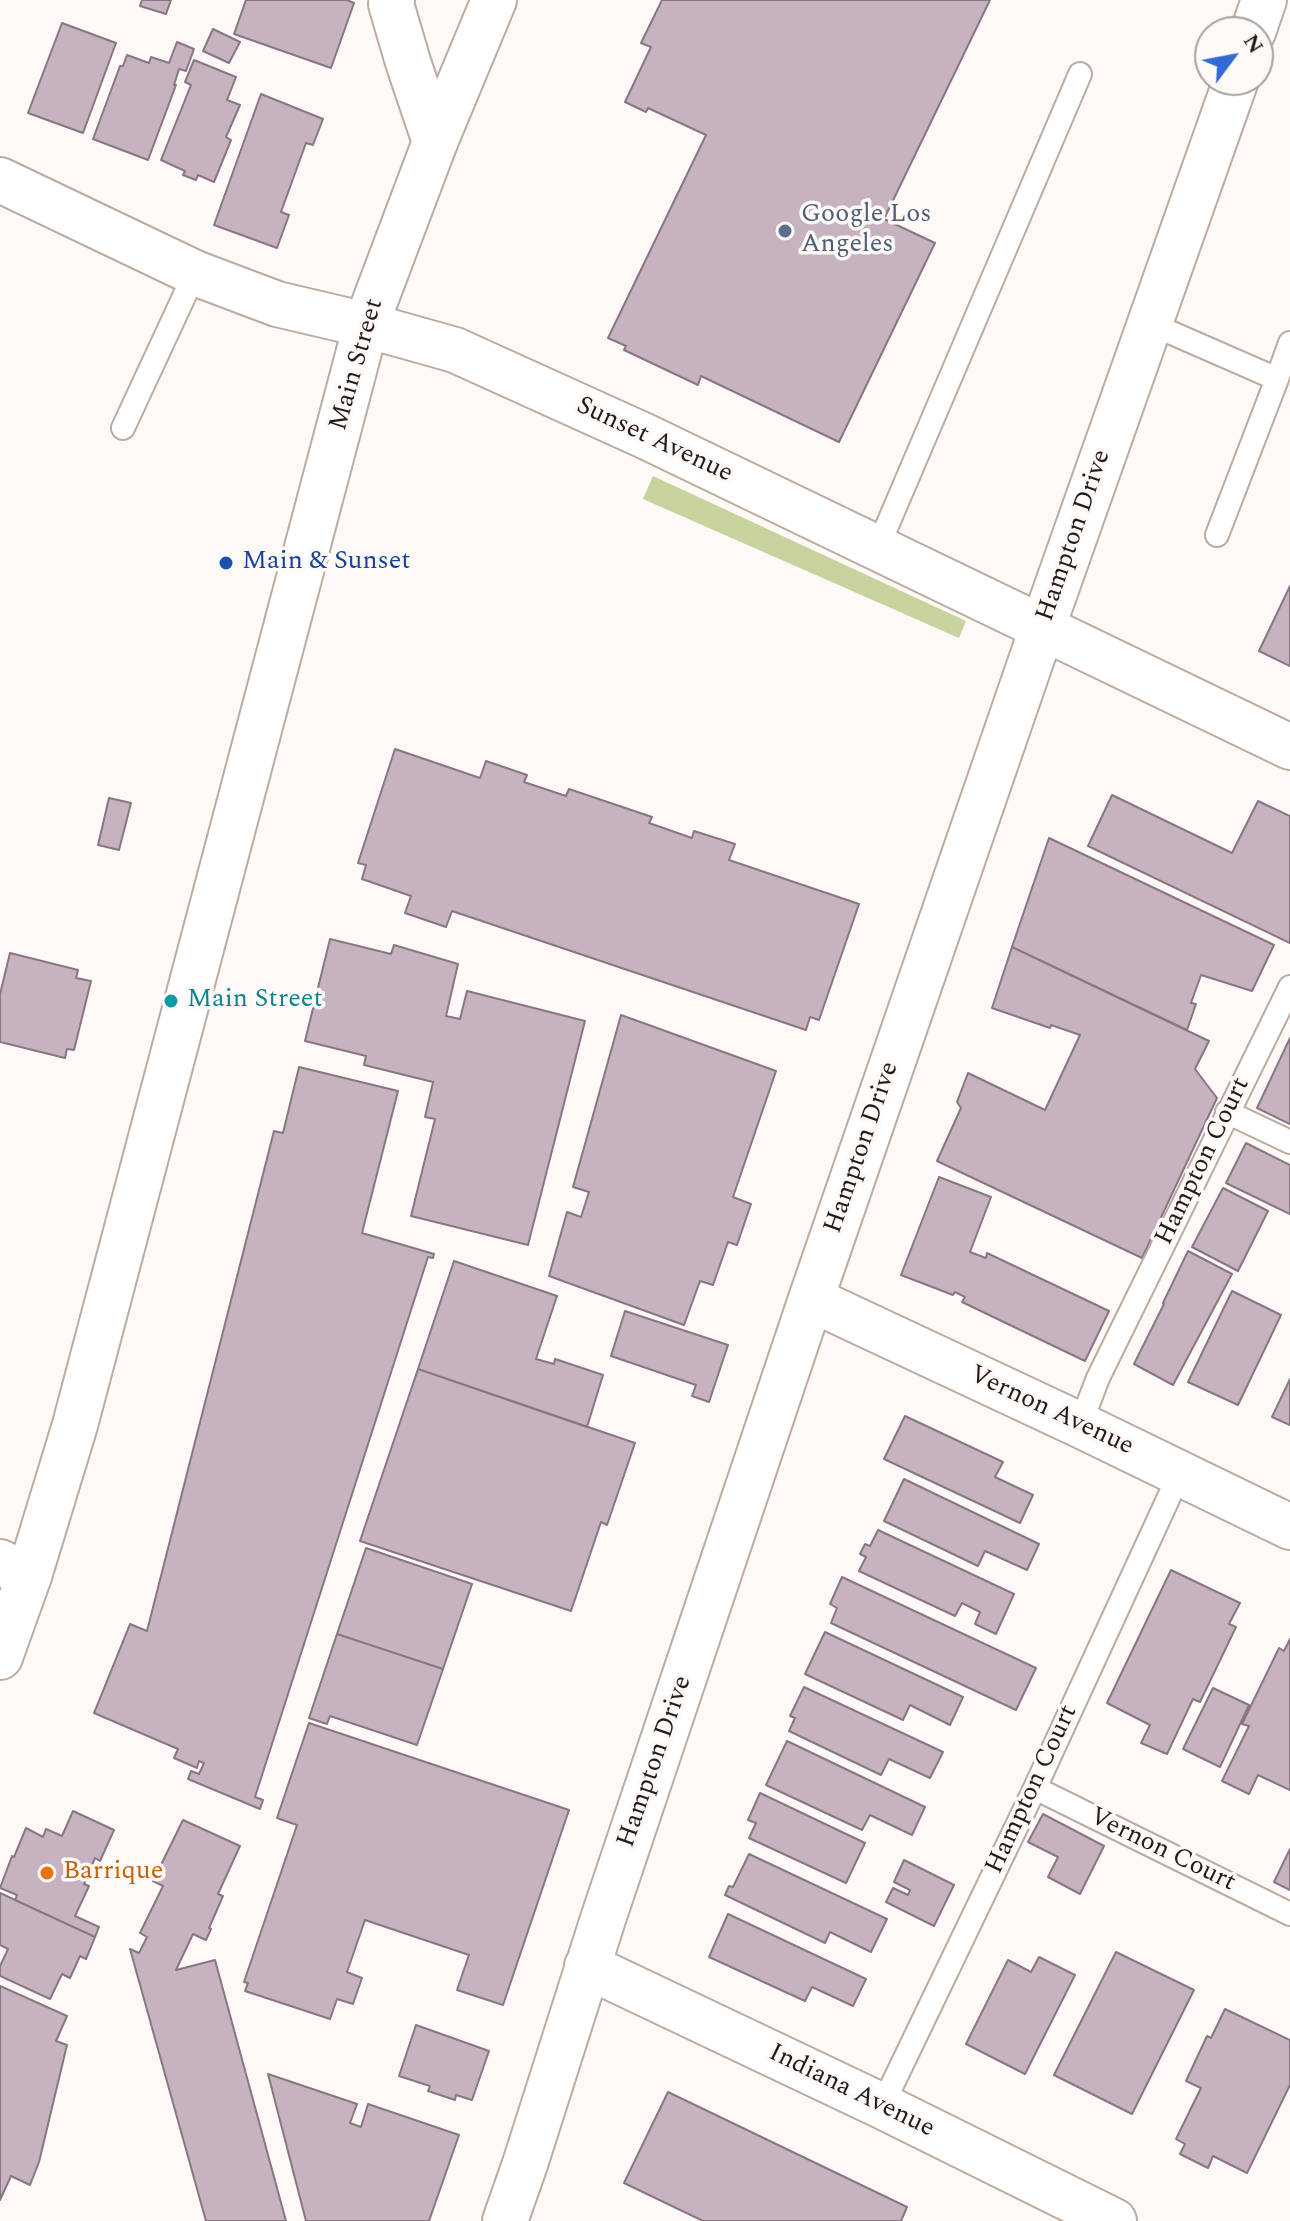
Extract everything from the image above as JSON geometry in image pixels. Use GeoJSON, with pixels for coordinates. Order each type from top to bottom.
{"type":"FeatureCollection","features":[{"type":"Feature","properties":{"kind":"street"},"geometry":{"type":"LineString","coordinates":[[392,0],[408,62],[435,142]]}},
{"type":"Feature","properties":{"kind":"street","name":"Main Street"},"geometry":{"type":"LineString","coordinates":[[0,1657],[15,1569],[79,1409],[366,325],[435,142],[494,0]]}},
{"type":"Feature","properties":{"kind":"street","name":"Hampton Drive"},"geometry":{"type":"LineString","coordinates":[[505,2221],[587,1966],[811,1299],[1043,626],[1230,96]]}},
{"type":"Feature","properties":{"kind":"street","name":"Sunset Avenue"},"geometry":{"type":"LineString","coordinates":[[0,180],[195,273],[277,304],[455,350],[647,437],[1290,747]]}},
{"type":"Feature","properties":{"kind":"street","name":"Vernon Avenue"},"geometry":{"type":"LineString","coordinates":[[811,1299],[1290,1527]]}},
{"type":"Feature","properties":{"kind":"street","name":"Indiana Avenue"},"geometry":{"type":"LineString","coordinates":[[587,1966],[882,2106],[1064,2210],[1114,2221]]}},
{"type":"Feature","properties":{"kind":"lane"},"geometry":{"type":"LineString","coordinates":[[878,547],[1080,74]]}},
{"type":"Feature","properties":{"kind":"lane"},"geometry":{"type":"LineString","coordinates":[[123,428],[195,273]]}},
{"type":"Feature","properties":{"kind":"lane"},"geometry":{"type":"LineString","coordinates":[[1149,323],[1277,379]]}},
{"type":"Feature","properties":{"kind":"lane"},"geometry":{"type":"LineString","coordinates":[[1217,535],[1290,343]]}},
{"type":"Feature","properties":{"kind":"lane","name":"Hampton Court"},"geometry":{"type":"LineString","coordinates":[[1080,1425],[1098,1378],[1290,987]]}},
{"type":"Feature","properties":{"kind":"lane"},"geometry":{"type":"LineString","coordinates":[[1227,1112],[1290,1142]]}},
{"type":"Feature","properties":{"kind":"lane","name":"Hampton Court"},"geometry":{"type":"LineString","coordinates":[[882,2106],[1035,1788],[1180,1473]]}},
{"type":"Feature","properties":{"kind":"lane","name":"Vernon Court"},"geometry":{"type":"LineString","coordinates":[[1035,1788],[1290,1914]]}},
{"type":"Feature","properties":{"kind":"green space"},"geometry":{"type":"Polygon","coordinates":[[[653,476],[966,621],[959,638],[643,499],[653,476]]]}},
{"type":"Feature","properties":{"kind":"building"},"geometry":{"type":"Polygon","coordinates":[[[142,0],[171,0],[166,14],[140,6],[142,0]]]}},
{"type":"Feature","properties":{"kind":"building"},"geometry":{"type":"Polygon","coordinates":[[[246,0],[347,0],[354,3],[331,68],[234,34],[246,0]]]}},
{"type":"Feature","properties":{"kind":"building","name":"Google Los Angeles"},"geometry":{"type":"Polygon","coordinates":[[[662,0],[990,0],[884,219],[935,243],[839,442],[701,376],[698,385],[624,350],[626,346],[608,338],[706,135],[648,108],[646,112],[625,102],[651,47],[641,43],[662,0]]]}},
{"type":"Feature","properties":{"kind":"building"},"geometry":{"type":"Polygon","coordinates":[[[62,23],[116,43],[83,133],[28,113],[62,23]]]}},
{"type":"Feature","properties":{"kind":"building"},"geometry":{"type":"Polygon","coordinates":[[[213,29],[240,42],[229,63],[203,51],[213,29]]]}},
{"type":"Feature","properties":{"kind":"building"},"geometry":{"type":"Polygon","coordinates":[[[177,42],[194,49],[186,71],[179,69],[148,160],[93,139],[127,55],[149,63],[151,57],[169,63],[177,42]]]}},
{"type":"Feature","properties":{"kind":"building"},"geometry":{"type":"Polygon","coordinates":[[[194,60],[236,77],[227,100],[240,105],[226,137],[231,140],[214,182],[198,175],[196,180],[183,175],[185,171],[161,160],[191,85],[185,82],[194,60]]]}},
{"type":"Feature","properties":{"kind":"building"},"geometry":{"type":"Polygon","coordinates":[[[261,94],[323,119],[313,145],[306,143],[281,212],[289,215],[277,248],[214,225],[261,94]]]}},
{"type":"Feature","properties":{"kind":"building"},"geometry":{"type":"Polygon","coordinates":[[[1290,586],[1290,666],[1259,651],[1290,586]]]}},
{"type":"Feature","properties":{"kind":"building"},"geometry":{"type":"Polygon","coordinates":[[[395,749],[480,778],[486,761],[527,775],[524,782],[566,796],[569,789],[652,817],[649,823],[692,838],[694,831],[735,844],[729,860],[859,904],[819,1020],[810,1017],[806,1030],[452,911],[446,927],[405,913],[411,896],[362,879],[366,865],[358,863],[395,749]]]}},
{"type":"Feature","properties":{"kind":"building"},"geometry":{"type":"Polygon","coordinates":[[[1112,795],[1232,853],[1258,801],[1290,816],[1290,943],[1088,846],[1112,795]]]}},
{"type":"Feature","properties":{"kind":"building"},"geometry":{"type":"Polygon","coordinates":[[[109,798],[131,803],[119,850],[98,845],[109,798]]]}},
{"type":"Feature","properties":{"kind":"building"},"geometry":{"type":"Polygon","coordinates":[[[1049,838],[1274,945],[1252,991],[1201,975],[1191,1003],[1196,1004],[1187,1030],[1012,947],[1049,838]]]}},
{"type":"Feature","properties":{"kind":"building"},"geometry":{"type":"Polygon","coordinates":[[[330,939],[391,954],[394,945],[458,964],[446,1016],[460,1019],[467,991],[585,1021],[528,1245],[411,1216],[435,1119],[425,1117],[433,1082],[364,1065],[366,1056],[305,1041],[330,939]]]}},
{"type":"Feature","properties":{"kind":"building"},"geometry":{"type":"Polygon","coordinates":[[[1012,947],[1209,1041],[1195,1069],[1217,1098],[1142,1258],[937,1161],[961,1108],[957,1102],[968,1073],[1045,1110],[1080,1035],[992,1008],[1012,947]]]}},
{"type":"Feature","properties":{"kind":"building"},"geometry":{"type":"Polygon","coordinates":[[[10,953],[78,970],[76,978],[91,981],[74,1050],[67,1049],[65,1058],[0,1042],[0,994],[10,953]]]}},
{"type":"Feature","properties":{"kind":"building"},"geometry":{"type":"Polygon","coordinates":[[[621,1015],[776,1071],[733,1197],[751,1204],[737,1245],[728,1242],[713,1285],[700,1281],[684,1325],[549,1276],[567,1212],[581,1217],[589,1192],[573,1187],[621,1015]]]}},
{"type":"Feature","properties":{"kind":"building"},"geometry":{"type":"Polygon","coordinates":[[[1290,1038],[1290,1124],[1257,1108],[1290,1038]]]}},
{"type":"Feature","properties":{"kind":"building"},"geometry":{"type":"Polygon","coordinates":[[[299,1067],[398,1091],[362,1233],[434,1254],[433,1258],[428,1257],[255,1797],[263,1800],[260,1809],[188,1779],[191,1771],[199,1774],[204,1763],[199,1761],[197,1768],[174,1758],[178,1749],[94,1713],[130,1624],[147,1631],[274,1131],[283,1133],[299,1067]]]}},
{"type":"Feature","properties":{"kind":"building"},"geometry":{"type":"Polygon","coordinates":[[[1246,1143],[1290,1165],[1290,1214],[1226,1183],[1246,1143]]]}},
{"type":"Feature","properties":{"kind":"building"},"geometry":{"type":"Polygon","coordinates":[[[939,1177],[991,1197],[970,1252],[986,1258],[987,1253],[1109,1311],[1085,1361],[962,1302],[965,1297],[955,1292],[953,1295],[901,1275],[939,1177]]]}},
{"type":"Feature","properties":{"kind":"building"},"geometry":{"type":"Polygon","coordinates":[[[1223,1188],[1268,1211],[1238,1271],[1192,1247],[1223,1188]]]}},
{"type":"Feature","properties":{"kind":"building"},"geometry":{"type":"Polygon","coordinates":[[[1188,1251],[1232,1274],[1173,1385],[1134,1364],[1188,1251]]]}},
{"type":"Feature","properties":{"kind":"building"},"geometry":{"type":"Polygon","coordinates":[[[454,1261],[557,1296],[536,1359],[554,1364],[555,1359],[603,1375],[587,1427],[418,1369],[454,1261]]]}},
{"type":"Feature","properties":{"kind":"building"},"geometry":{"type":"Polygon","coordinates":[[[1232,1291],[1281,1315],[1238,1405],[1188,1382],[1232,1291]]]}},
{"type":"Feature","properties":{"kind":"building"},"geometry":{"type":"Polygon","coordinates":[[[625,1311],[728,1345],[709,1402],[692,1396],[696,1385],[611,1356],[625,1311]]]}},
{"type":"Feature","properties":{"kind":"building"},"geometry":{"type":"Polygon","coordinates":[[[418,1369],[635,1443],[607,1525],[601,1522],[571,1611],[360,1541],[418,1369]]]}},
{"type":"Feature","properties":{"kind":"building"},"geometry":{"type":"Polygon","coordinates":[[[1290,1379],[1290,1425],[1272,1417],[1290,1379]]]}},
{"type":"Feature","properties":{"kind":"building"},"geometry":{"type":"Polygon","coordinates":[[[905,1416],[1003,1462],[995,1477],[1033,1495],[1020,1523],[884,1459],[905,1416]]]}},
{"type":"Feature","properties":{"kind":"building"},"geometry":{"type":"Polygon","coordinates":[[[904,1479],[1039,1544],[1027,1570],[985,1551],[978,1566],[884,1521],[904,1479]]]}},
{"type":"Feature","properties":{"kind":"building"},"geometry":{"type":"Polygon","coordinates":[[[878,1530],[1014,1594],[996,1634],[975,1624],[980,1612],[962,1603],[955,1616],[859,1571],[866,1557],[860,1554],[865,1544],[870,1546],[878,1530]]]}},
{"type":"Feature","properties":{"kind":"building"},"geometry":{"type":"Polygon","coordinates":[[[366,1548],[472,1584],[443,1669],[337,1634],[366,1548]]]}},
{"type":"Feature","properties":{"kind":"building"},"geometry":{"type":"Polygon","coordinates":[[[1171,1570],[1240,1603],[1229,1624],[1236,1627],[1200,1702],[1193,1699],[1167,1754],[1141,1743],[1150,1725],[1107,1703],[1171,1570]]]}},
{"type":"Feature","properties":{"kind":"building"},"geometry":{"type":"Polygon","coordinates":[[[842,1577],[1036,1668],[1016,1710],[831,1623],[837,1608],[830,1604],[842,1577]]]}},
{"type":"Feature","properties":{"kind":"building"},"geometry":{"type":"Polygon","coordinates":[[[825,1632],[963,1697],[950,1725],[910,1705],[903,1720],[805,1674],[825,1632]]]}},
{"type":"Feature","properties":{"kind":"building"},"geometry":{"type":"Polygon","coordinates":[[[337,1634],[443,1669],[417,1745],[330,1716],[327,1724],[309,1718],[337,1634]]]}},
{"type":"Feature","properties":{"kind":"building"},"geometry":{"type":"Polygon","coordinates":[[[1290,1639],[1290,1790],[1258,1775],[1249,1794],[1222,1781],[1249,1726],[1242,1724],[1279,1648],[1284,1651],[1290,1639]]]}},
{"type":"Feature","properties":{"kind":"building"},"geometry":{"type":"Polygon","coordinates":[[[804,1687],[943,1752],[930,1778],[889,1759],[881,1775],[789,1731],[795,1718],[790,1716],[804,1687]]]}},
{"type":"Feature","properties":{"kind":"building"},"geometry":{"type":"Polygon","coordinates":[[[1213,1688],[1249,1705],[1220,1767],[1183,1749],[1213,1688]]]}},
{"type":"Feature","properties":{"kind":"building"},"geometry":{"type":"Polygon","coordinates":[[[309,1723],[569,1810],[503,2005],[457,1990],[469,1955],[365,1920],[347,1972],[362,1978],[353,2004],[337,1999],[330,2019],[245,1991],[248,1983],[244,1982],[297,1825],[277,1818],[309,1723]]]}},
{"type":"Feature","properties":{"kind":"building"},"geometry":{"type":"Polygon","coordinates":[[[787,1741],[925,1807],[912,1835],[870,1815],[862,1830],[766,1785],[787,1741]]]}},
{"type":"Feature","properties":{"kind":"building"},"geometry":{"type":"Polygon","coordinates":[[[760,1793],[865,1843],[846,1883],[749,1838],[756,1823],[748,1820],[760,1793]]]}},
{"type":"Feature","properties":{"kind":"building","name":"Barrique"},"geometry":{"type":"Polygon","coordinates":[[[73,1811],[114,1830],[100,1861],[95,1858],[84,1884],[89,1886],[75,1916],[99,1927],[95,1937],[15,1900],[17,1895],[0,1888],[26,1828],[43,1837],[46,1829],[62,1836],[73,1811]]]}},
{"type":"Feature","properties":{"kind":"building"},"geometry":{"type":"Polygon","coordinates":[[[1043,1814],[1104,1846],[1080,1894],[1048,1877],[1058,1857],[1028,1842],[1043,1814]]]}},
{"type":"Feature","properties":{"kind":"building"},"geometry":{"type":"Polygon","coordinates":[[[183,1820],[240,1846],[218,1894],[223,1896],[206,1940],[193,1934],[176,1970],[215,1960],[286,2221],[206,2221],[130,1949],[139,1953],[147,1937],[140,1933],[163,1886],[153,1881],[183,1820]]]}},
{"type":"Feature","properties":{"kind":"building"},"geometry":{"type":"Polygon","coordinates":[[[1290,1849],[1290,1890],[1274,1882],[1290,1849]]]}},
{"type":"Feature","properties":{"kind":"building"},"geometry":{"type":"Polygon","coordinates":[[[749,1854],[887,1919],[871,1952],[830,1932],[825,1943],[725,1895],[729,1886],[733,1887],[749,1854]]]}},
{"type":"Feature","properties":{"kind":"building"},"geometry":{"type":"Polygon","coordinates":[[[904,1860],[954,1885],[934,1926],[886,1902],[893,1888],[908,1895],[910,1890],[894,1882],[904,1860]]]}},
{"type":"Feature","properties":{"kind":"building"},"geometry":{"type":"Polygon","coordinates":[[[0,1893],[95,1937],[86,1959],[80,1956],[70,1978],[62,1974],[50,1999],[0,1976],[0,1966],[8,1949],[0,1945],[0,1893]]]}},
{"type":"Feature","properties":{"kind":"building"},"geometry":{"type":"Polygon","coordinates":[[[728,1914],[866,1979],[853,2006],[812,1987],[805,2001],[709,1957],[728,1914]]]}},
{"type":"Feature","properties":{"kind":"building"},"geometry":{"type":"Polygon","coordinates":[[[1116,1952],[1194,1990],[1132,2114],[1054,2075],[1116,1952]]]}},
{"type":"Feature","properties":{"kind":"building"},"geometry":{"type":"Polygon","coordinates":[[[1039,1957],[1075,1975],[1025,2074],[966,2044],[1008,1960],[1031,1972],[1039,1957]]]}},
{"type":"Feature","properties":{"kind":"building"},"geometry":{"type":"Polygon","coordinates":[[[0,1986],[67,2016],[56,2041],[67,2045],[39,2162],[30,2185],[11,2176],[0,2200],[0,1986]]]}},
{"type":"Feature","properties":{"kind":"building"},"geometry":{"type":"Polygon","coordinates":[[[1225,2009],[1290,2040],[1290,2085],[1247,2173],[1213,2156],[1208,2168],[1180,2154],[1185,2144],[1176,2139],[1201,2088],[1186,2081],[1207,2036],[1211,2038],[1225,2009]]]}},
{"type":"Feature","properties":{"kind":"building"},"geometry":{"type":"Polygon","coordinates":[[[416,2025],[489,2051],[472,2100],[456,2095],[455,2100],[428,2091],[430,2086],[399,2076],[416,2025]]]}},
{"type":"Feature","properties":{"kind":"building"},"geometry":{"type":"Polygon","coordinates":[[[268,2074],[357,2104],[350,2123],[361,2127],[368,2104],[459,2135],[429,2221],[306,2221],[268,2074]]]}},
{"type":"Feature","properties":{"kind":"building"},"geometry":{"type":"Polygon","coordinates":[[[668,2092],[907,2207],[901,2221],[703,2221],[624,2183],[668,2092]]]}},
{"type":"Feature","properties":{"kind":"place","name":"Google Los Angeles"},"geometry":{"type":"Point","coordinates":[785,231]}},
{"type":"Feature","properties":{"kind":"place","name":"Main & Sunset"},"geometry":{"type":"Point","coordinates":[226,563]}},
{"type":"Feature","properties":{"kind":"place","name":"Main Street"},"geometry":{"type":"Point","coordinates":[171,1001]}},
{"type":"Feature","properties":{"kind":"place","name":"Barrique"},"geometry":{"type":"Point","coordinates":[47,1873]}}]}
